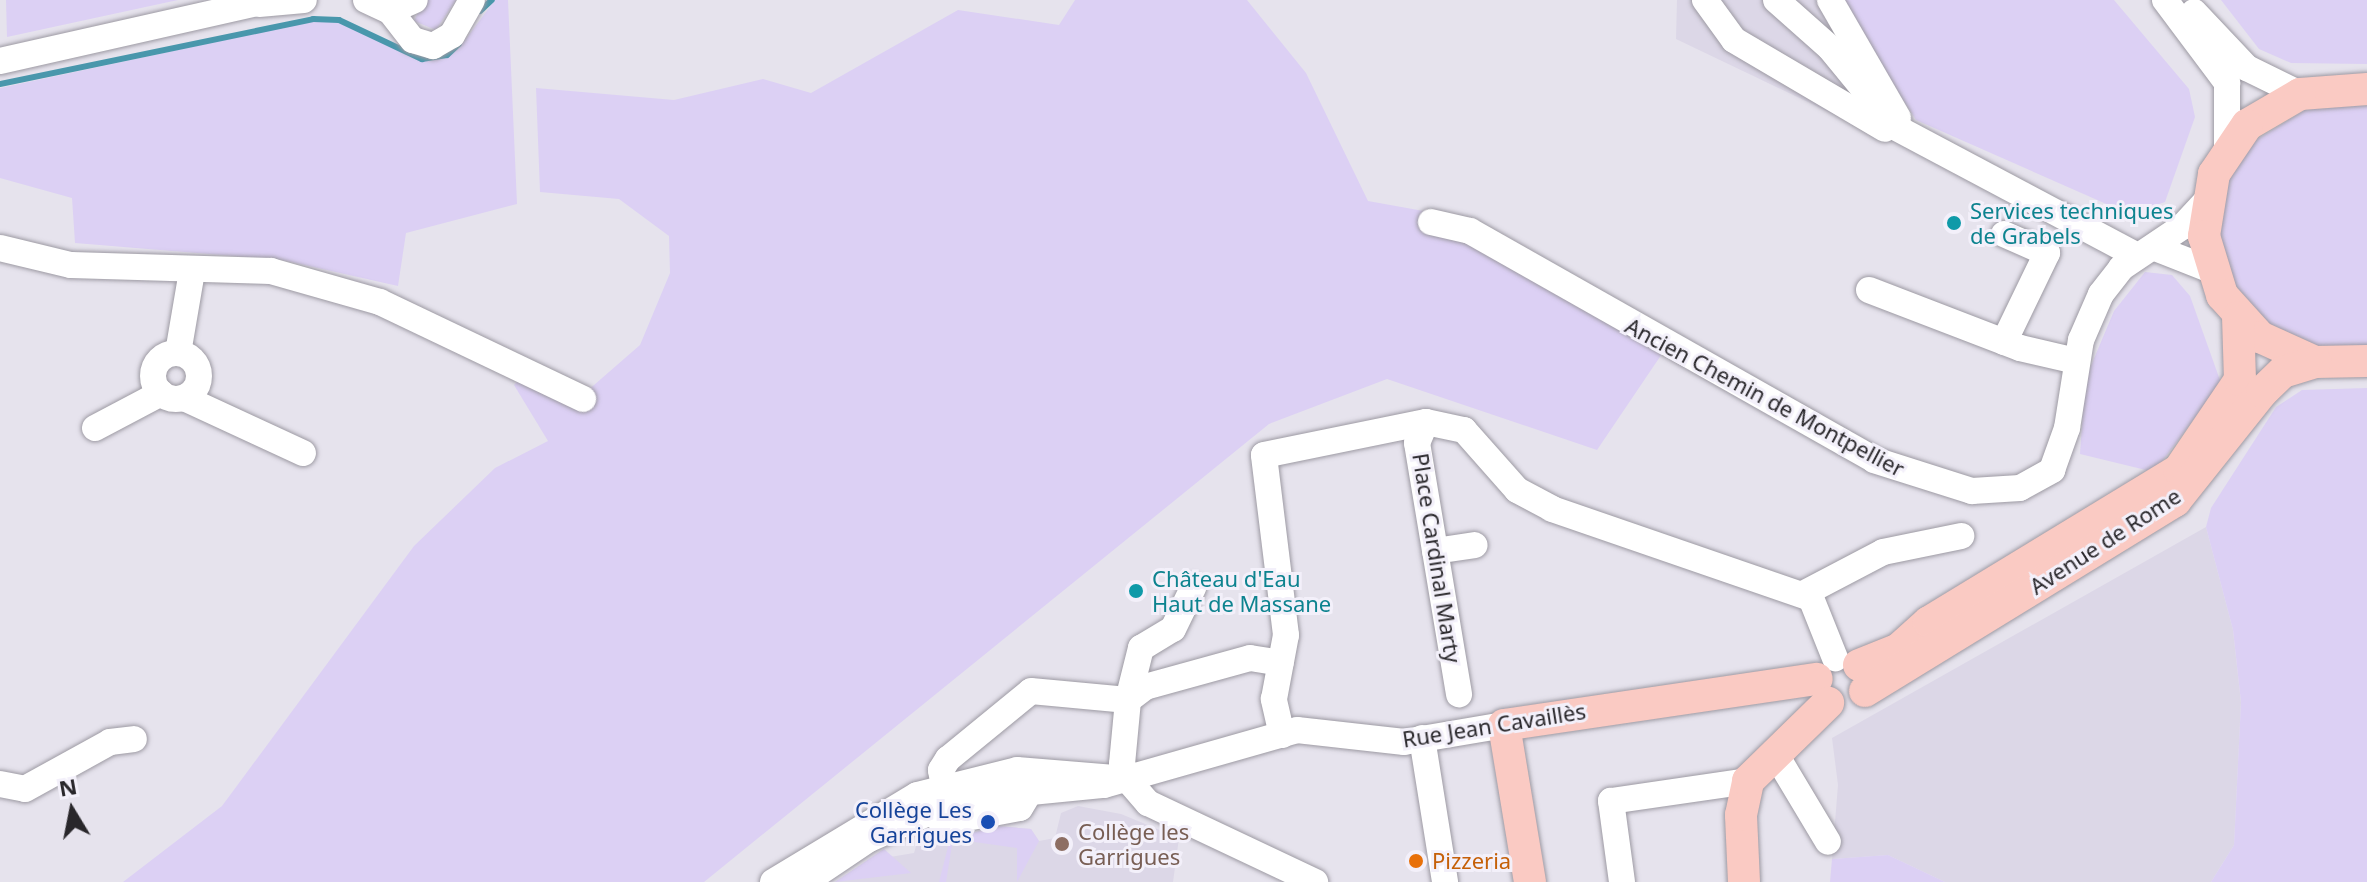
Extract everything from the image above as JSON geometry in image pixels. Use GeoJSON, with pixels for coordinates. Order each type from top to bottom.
{"type":"FeatureCollection","features":[{"type":"Feature","properties":{"kind":"main road"},"geometry":{"type":"LineString","coordinates":[[2367,89],[2300,94],[2259,116],[2227,149],[2206,201],[2211,270],[2238,317],[2286,352],[2315,362],[2367,361]]}},
{"type":"Feature","properties":{"kind":"main road","name":"Avenue de Rome"},"geometry":{"type":"LineString","coordinates":[[1841,679],[1899,649],[1929,622],[2179,470],[2240,380],[2238,317]]}},
{"type":"Feature","properties":{"kind":"main road","name":"Avenue de Rome"},"geometry":{"type":"LineString","coordinates":[[1748,781],[1776,755],[1841,679],[2175,501],[2262,392],[2283,372],[2315,362]]}},
{"type":"Feature","properties":{"kind":"main road","name":"Rue Jean Cavaillès"},"geometry":{"type":"LineString","coordinates":[[1504,725],[1841,679]]}},
{"type":"Feature","properties":{"kind":"main road"},"geometry":{"type":"LineString","coordinates":[[1504,725],[1530,882]]}},
{"type":"Feature","properties":{"kind":"main road"},"geometry":{"type":"LineString","coordinates":[[1744,882],[1741,815],[1748,781]]}},
{"type":"Feature","properties":{"kind":"street"},"geometry":{"type":"LineString","coordinates":[[0,61],[265,2],[304,0]]}},
{"type":"Feature","properties":{"kind":"street"},"geometry":{"type":"LineString","coordinates":[[397,9],[422,45],[444,43],[472,0]]}},
{"type":"Feature","properties":{"kind":"street"},"geometry":{"type":"LineString","coordinates":[[1705,0],[1734,40],[1915,140],[2145,251],[2211,270]]}},
{"type":"Feature","properties":{"kind":"street"},"geometry":{"type":"LineString","coordinates":[[1776,0],[1830,48],[1884,119],[1915,140]]}},
{"type":"Feature","properties":{"kind":"street"},"geometry":{"type":"LineString","coordinates":[[1830,0],[1915,140]]}},
{"type":"Feature","properties":{"kind":"street"},"geometry":{"type":"LineString","coordinates":[[2165,0],[2227,83],[2227,149]]}},
{"type":"Feature","properties":{"kind":"street"},"geometry":{"type":"LineString","coordinates":[[2184,0],[2247,68],[2300,94]]}},
{"type":"Feature","properties":{"kind":"street","name":"Ancien Chemin de Montpellier"},"geometry":{"type":"LineString","coordinates":[[1431,222],[1470,231],[1874,460],[1947,487],[2004,490],[2046,475],[2063,446],[2076,361],[2101,294],[2145,251],[2206,201]]}},
{"type":"Feature","properties":{"kind":"street"},"geometry":{"type":"LineString","coordinates":[[2004,234],[2047,253],[2004,342]]}},
{"type":"Feature","properties":{"kind":"street"},"geometry":{"type":"LineString","coordinates":[[0,248],[57,263],[192,271],[271,271],[380,302],[583,399]]}},
{"type":"Feature","properties":{"kind":"street"},"geometry":{"type":"LineString","coordinates":[[192,271],[178,353],[155,367],[172,395],[303,453]]}},
{"type":"Feature","properties":{"kind":"street"},"geometry":{"type":"LineString","coordinates":[[1869,290],[2004,342],[2076,361]]}},
{"type":"Feature","properties":{"kind":"street"},"geometry":{"type":"LineString","coordinates":[[95,428],[172,395],[199,373],[178,353]]}},
{"type":"Feature","properties":{"kind":"street"},"geometry":{"type":"LineString","coordinates":[[1282,735],[1274,699],[1286,635],[1264,455],[1426,422],[1464,430],[1517,490],[1552,509],[1803,594],[1883,552],[1961,536]]}},
{"type":"Feature","properties":{"kind":"street","name":"Place Cardinal Marty"},"geometry":{"type":"LineString","coordinates":[[1426,422],[1417,443],[1459,695]]}},
{"type":"Feature","properties":{"kind":"street"},"geometry":{"type":"LineString","coordinates":[[1435,551],[1475,545]]}},
{"type":"Feature","properties":{"kind":"street"},"geometry":{"type":"LineString","coordinates":[[1193,588],[1173,629],[1141,648],[1128,700],[1122,764],[1127,779],[1148,803],[1315,882]]}},
{"type":"Feature","properties":{"kind":"street"},"geometry":{"type":"LineString","coordinates":[[1803,594],[1841,679]]}},
{"type":"Feature","properties":{"kind":"street"},"geometry":{"type":"LineString","coordinates":[[944,786],[941,770],[948,759],[1031,691],[1128,700],[1145,687],[1250,658],[1281,663]]}},
{"type":"Feature","properties":{"kind":"street","name":"Rue Jean Cavaillès"},"geometry":{"type":"LineString","coordinates":[[1127,779],[1282,735],[1422,738],[1504,725]]}},
{"type":"Feature","properties":{"kind":"street"},"geometry":{"type":"LineString","coordinates":[[1422,738],[1445,882]]}},
{"type":"Feature","properties":{"kind":"street"},"geometry":{"type":"LineString","coordinates":[[0,784],[25,789],[110,742],[134,739]]}},
{"type":"Feature","properties":{"kind":"street"},"geometry":{"type":"LineString","coordinates":[[1776,755],[1828,842]]}},
{"type":"Feature","properties":{"kind":"street"},"geometry":{"type":"LineString","coordinates":[[773,882],[879,813],[944,786],[1017,770],[1127,779]]}},
{"type":"Feature","properties":{"kind":"street"},"geometry":{"type":"LineString","coordinates":[[805,882],[927,811],[1031,790],[1127,779]]}},
{"type":"Feature","properties":{"kind":"street"},"geometry":{"type":"LineString","coordinates":[[1622,882],[1611,801],[1748,781]]}},
{"type":"Feature","properties":{"kind":"shaded area"},"geometry":{"type":"Polygon","coordinates":[[[6,0],[178,0],[7,37],[6,0]]]}},
{"type":"Feature","properties":{"kind":"shaded area"},"geometry":{"type":"Polygon","coordinates":[[[424,0],[456,0],[436,30],[414,21],[424,0]]]}},
{"type":"Feature","properties":{"kind":"shaded area"},"geometry":{"type":"Polygon","coordinates":[[[495,0],[508,0],[517,204],[406,233],[398,286],[282,260],[75,243],[72,198],[0,178],[0,88],[313,21],[337,21],[431,61],[459,48],[495,0]]]}},
{"type":"Feature","properties":{"kind":"shaded area"},"geometry":{"type":"Polygon","coordinates":[[[1075,0],[1247,0],[1306,73],[1368,201],[1468,219],[1674,336],[1597,450],[1387,379],[1269,424],[704,882],[123,882],[222,806],[414,546],[495,468],[548,441],[514,385],[530,368],[586,392],[640,345],[670,273],[669,236],[619,199],[540,192],[536,88],[674,100],[763,79],[811,93],[958,10],[1059,25],[1075,0]]]}},
{"type":"Feature","properties":{"kind":"shaded area"},"geometry":{"type":"Polygon","coordinates":[[[1677,0],[1844,0],[1879,136],[1676,39],[1677,0]]]}},
{"type":"Feature","properties":{"kind":"shaded area"},"geometry":{"type":"Polygon","coordinates":[[[1840,0],[2114,0],[2189,89],[2195,117],[2165,202],[2129,214],[1916,120],[1840,0]]]}},
{"type":"Feature","properties":{"kind":"shaded area"},"geometry":{"type":"Polygon","coordinates":[[[2221,0],[2367,0],[2367,64],[2291,63],[2259,49],[2221,0]]]}},
{"type":"Feature","properties":{"kind":"shaded area"},"geometry":{"type":"Polygon","coordinates":[[[2347,104],[2367,106],[2367,352],[2290,343],[2240,302],[2217,238],[2230,174],[2253,142],[2305,110],[2347,104]]]}},
{"type":"Feature","properties":{"kind":"shaded area"},"geometry":{"type":"Polygon","coordinates":[[[2145,272],[2172,275],[2190,296],[2221,383],[2154,472],[2080,454],[2085,380],[2114,311],[2145,272]]]}},
{"type":"Feature","properties":{"kind":"shaded area"},"geometry":{"type":"Polygon","coordinates":[[[2367,388],[2367,882],[2211,882],[2234,845],[2241,702],[2233,630],[2206,527],[2211,508],[2276,407],[2302,390],[2367,388]]]}},
{"type":"Feature","properties":{"kind":"shaded area"},"geometry":{"type":"Polygon","coordinates":[[[2206,527],[2233,630],[2241,702],[2234,845],[2211,882],[1945,882],[1888,855],[1832,859],[1838,785],[1832,738],[2206,527]]]}},
{"type":"Feature","properties":{"kind":"shaded area","name":"Collège les Garrigues"},"geometry":{"type":"Polygon","coordinates":[[[1078,806],[1121,814],[1179,838],[1173,882],[835,882],[884,849],[890,857],[914,853],[917,843],[945,845],[997,826],[1031,829],[1039,841],[1055,838],[1061,813],[1078,806]]]}},
{"type":"Feature","properties":{"kind":"shaded area"},"geometry":{"type":"Polygon","coordinates":[[[997,826],[1031,829],[1039,841],[1017,882],[1017,848],[953,839],[946,882],[939,882],[950,839],[997,826]]]}},
{"type":"Feature","properties":{"kind":"shaded area"},"geometry":{"type":"Polygon","coordinates":[[[884,849],[911,873],[835,882],[884,849]]]}},
{"type":"Feature","properties":{"kind":"shaded area"},"geometry":{"type":"Polygon","coordinates":[[[1888,855],[1945,882],[1830,882],[1832,859],[1888,855]]]}},
{"type":"Feature","properties":{"kind":"waterway"},"geometry":{"type":"LineString","coordinates":[[480,11],[492,0]]}},
{"type":"Feature","properties":{"kind":"waterway"},"geometry":{"type":"LineString","coordinates":[[0,84],[313,19],[339,20],[422,59],[447,55],[459,44]]}},
{"type":"Feature","properties":{"kind":"place","name":"Services techniques de Grabels"},"geometry":{"type":"Point","coordinates":[1954,223]}},
{"type":"Feature","properties":{"kind":"place","name":"Château d'Eau Haut de Massane"},"geometry":{"type":"Point","coordinates":[1136,591]}},
{"type":"Feature","properties":{"kind":"place","name":"Collège Les Garrigues"},"geometry":{"type":"Point","coordinates":[988,822]}},
{"type":"Feature","properties":{"kind":"place","name":"Collège les Garrigues"},"geometry":{"type":"Point","coordinates":[1062,844]}},
{"type":"Feature","properties":{"kind":"place","name":"Pizzeria"},"geometry":{"type":"Point","coordinates":[1416,861]}}]}
